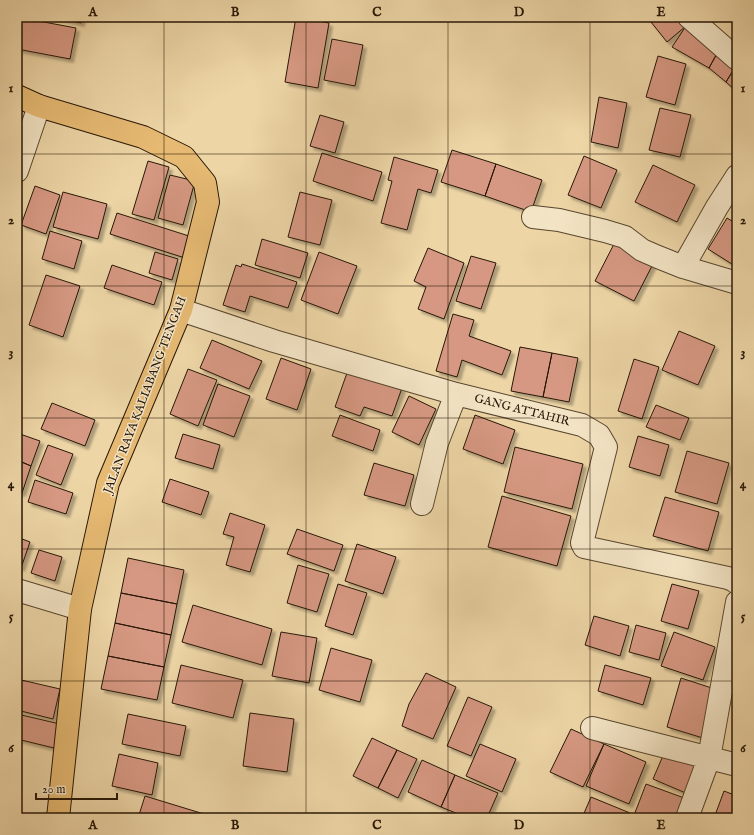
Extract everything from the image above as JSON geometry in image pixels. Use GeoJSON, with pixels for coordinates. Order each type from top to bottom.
{"type":"FeatureCollection","features":[{"type":"Feature","properties":{"kind":"main road","name":"JALAN RAYA KALIABANG TENGAH"},"geometry":{"type":"LineString","coordinates":[[17,96],[39,106],[143,137],[184,158],[205,184],[208,202],[181,310],[108,483],[80,609],[58,818]]}},
{"type":"Feature","properties":{"kind":"street"},"geometry":{"type":"LineString","coordinates":[[689,17],[737,59]]}},
{"type":"Feature","properties":{"kind":"street"},"geometry":{"type":"LineString","coordinates":[[17,171],[39,106]]}},
{"type":"Feature","properties":{"kind":"street"},"geometry":{"type":"LineString","coordinates":[[683,267],[717,207],[737,176]]}},
{"type":"Feature","properties":{"kind":"street"},"geometry":{"type":"LineString","coordinates":[[533,216],[559,220],[618,235],[624,237],[642,250],[683,267],[737,283]]}},
{"type":"Feature","properties":{"kind":"street","name":"GANG ATTAHIR"},"geometry":{"type":"LineString","coordinates":[[181,310],[274,341],[456,394],[582,425],[599,435],[606,447],[582,543],[584,547],[728,578],[737,583]]}},
{"type":"Feature","properties":{"kind":"street"},"geometry":{"type":"LineString","coordinates":[[422,504],[437,443],[456,394]]}},
{"type":"Feature","properties":{"kind":"street"},"geometry":{"type":"LineString","coordinates":[[17,590],[80,609]]}},
{"type":"Feature","properties":{"kind":"street"},"geometry":{"type":"LineString","coordinates":[[687,818],[709,758],[737,602]]}},
{"type":"Feature","properties":{"kind":"street"},"geometry":{"type":"LineString","coordinates":[[592,728],[737,765]]}},
{"type":"Feature","properties":{"kind":"building"},"geometry":{"type":"Polygon","coordinates":[[[17,17],[76,28],[70,59],[17,49],[17,17]]]}},
{"type":"Feature","properties":{"kind":"building"},"geometry":{"type":"Polygon","coordinates":[[[54,17],[82,17],[81,23],[54,17]]]}},
{"type":"Feature","properties":{"kind":"building"},"geometry":{"type":"Polygon","coordinates":[[[296,17],[329,23],[318,88],[285,82],[296,17]]]}},
{"type":"Feature","properties":{"kind":"building"},"geometry":{"type":"Polygon","coordinates":[[[647,17],[679,17],[686,26],[667,42],[647,17]]]}},
{"type":"Feature","properties":{"kind":"building"},"geometry":{"type":"Polygon","coordinates":[[[686,26],[720,48],[709,68],[672,47],[686,26]]]}},
{"type":"Feature","properties":{"kind":"building"},"geometry":{"type":"Polygon","coordinates":[[[332,39],[363,45],[355,86],[324,80],[332,39]]]}},
{"type":"Feature","properties":{"kind":"building"},"geometry":{"type":"Polygon","coordinates":[[[720,48],[737,64],[726,82],[709,68],[720,48]]]}},
{"type":"Feature","properties":{"kind":"building"},"geometry":{"type":"Polygon","coordinates":[[[658,56],[686,64],[675,105],[646,97],[658,56]]]}},
{"type":"Feature","properties":{"kind":"building"},"geometry":{"type":"Polygon","coordinates":[[[737,64],[737,92],[726,82],[737,64]]]}},
{"type":"Feature","properties":{"kind":"building"},"geometry":{"type":"Polygon","coordinates":[[[599,97],[627,103],[618,148],[591,142],[599,97]]]}},
{"type":"Feature","properties":{"kind":"building"},"geometry":{"type":"Polygon","coordinates":[[[660,108],[691,115],[680,157],[649,150],[660,108]]]}},
{"type":"Feature","properties":{"kind":"building"},"geometry":{"type":"Polygon","coordinates":[[[320,115],[344,122],[335,153],[310,146],[320,115]]]}},
{"type":"Feature","properties":{"kind":"building"},"geometry":{"type":"Polygon","coordinates":[[[17,118],[27,121],[17,162],[17,118]]]}},
{"type":"Feature","properties":{"kind":"building"},"geometry":{"type":"Polygon","coordinates":[[[452,150],[496,164],[485,196],[441,182],[452,150]]]}},
{"type":"Feature","properties":{"kind":"building"},"geometry":{"type":"Polygon","coordinates":[[[322,153],[382,172],[373,201],[313,181],[322,153]]]}},
{"type":"Feature","properties":{"kind":"building"},"geometry":{"type":"Polygon","coordinates":[[[584,156],[617,170],[601,208],[568,195],[584,156]]]}},
{"type":"Feature","properties":{"kind":"building"},"geometry":{"type":"Polygon","coordinates":[[[394,157],[438,170],[431,193],[418,189],[407,230],[381,223],[392,181],[388,180],[394,157]]]}},
{"type":"Feature","properties":{"kind":"building"},"geometry":{"type":"Polygon","coordinates":[[[148,161],[169,167],[154,220],[132,214],[148,161]]]}},
{"type":"Feature","properties":{"kind":"building"},"geometry":{"type":"Polygon","coordinates":[[[496,164],[542,180],[531,212],[485,196],[496,164]]]}},
{"type":"Feature","properties":{"kind":"building"},"geometry":{"type":"Polygon","coordinates":[[[653,165],[695,185],[677,222],[635,202],[653,165]]]}},
{"type":"Feature","properties":{"kind":"building"},"geometry":{"type":"Polygon","coordinates":[[[170,175],[195,181],[183,225],[158,218],[170,175]]]}},
{"type":"Feature","properties":{"kind":"building"},"geometry":{"type":"Polygon","coordinates":[[[35,186],[60,195],[46,234],[21,225],[35,186]]]}},
{"type":"Feature","properties":{"kind":"building"},"geometry":{"type":"Polygon","coordinates":[[[63,192],[107,204],[98,239],[53,227],[63,192]]]}},
{"type":"Feature","properties":{"kind":"building"},"geometry":{"type":"Polygon","coordinates":[[[300,192],[332,200],[320,245],[288,237],[300,192]]]}},
{"type":"Feature","properties":{"kind":"building"},"geometry":{"type":"Polygon","coordinates":[[[117,213],[192,237],[185,258],[110,234],[117,213]]]}},
{"type":"Feature","properties":{"kind":"building"},"geometry":{"type":"Polygon","coordinates":[[[727,218],[737,224],[737,263],[735,266],[708,249],[727,218]]]}},
{"type":"Feature","properties":{"kind":"building"},"geometry":{"type":"Polygon","coordinates":[[[50,231],[82,241],[74,269],[42,259],[50,231]]]}},
{"type":"Feature","properties":{"kind":"building"},"geometry":{"type":"Polygon","coordinates":[[[262,239],[308,253],[300,278],[255,265],[262,239]]]}},
{"type":"Feature","properties":{"kind":"building"},"geometry":{"type":"Polygon","coordinates":[[[614,244],[653,264],[634,301],[595,281],[614,244]]]}},
{"type":"Feature","properties":{"kind":"building"},"geometry":{"type":"Polygon","coordinates":[[[428,248],[464,263],[444,319],[418,309],[426,287],[414,281],[428,248]]]}},
{"type":"Feature","properties":{"kind":"building"},"geometry":{"type":"Polygon","coordinates":[[[155,252],[178,259],[172,280],[149,273],[155,252]]]}},
{"type":"Feature","properties":{"kind":"building"},"geometry":{"type":"Polygon","coordinates":[[[319,252],[357,266],[338,314],[301,300],[319,252]]]}},
{"type":"Feature","properties":{"kind":"building"},"geometry":{"type":"Polygon","coordinates":[[[471,256],[496,263],[481,309],[456,301],[471,256]]]}},
{"type":"Feature","properties":{"kind":"building"},"geometry":{"type":"Polygon","coordinates":[[[242,264],[297,282],[288,308],[250,296],[245,312],[223,305],[236,265],[241,267],[242,264]]]}},
{"type":"Feature","properties":{"kind":"building"},"geometry":{"type":"Polygon","coordinates":[[[112,265],[162,282],[154,305],[104,288],[112,265]]]}},
{"type":"Feature","properties":{"kind":"building"},"geometry":{"type":"Polygon","coordinates":[[[46,275],[80,286],[63,337],[29,325],[46,275]]]}},
{"type":"Feature","properties":{"kind":"building"},"geometry":{"type":"Polygon","coordinates":[[[453,314],[474,320],[469,336],[511,351],[502,375],[462,360],[457,377],[436,371],[453,314]]]}},
{"type":"Feature","properties":{"kind":"building"},"geometry":{"type":"Polygon","coordinates":[[[679,331],[715,346],[698,385],[662,370],[679,331]]]}},
{"type":"Feature","properties":{"kind":"building"},"geometry":{"type":"Polygon","coordinates":[[[212,340],[262,361],[249,389],[200,368],[212,340]]]}},
{"type":"Feature","properties":{"kind":"building"},"geometry":{"type":"Polygon","coordinates":[[[520,347],[552,353],[543,397],[511,391],[520,347]]]}},
{"type":"Feature","properties":{"kind":"building"},"geometry":{"type":"Polygon","coordinates":[[[552,353],[578,358],[569,402],[543,397],[552,353]]]}},
{"type":"Feature","properties":{"kind":"building"},"geometry":{"type":"Polygon","coordinates":[[[281,358],[311,369],[297,410],[266,399],[281,358]]]}},
{"type":"Feature","properties":{"kind":"building"},"geometry":{"type":"Polygon","coordinates":[[[634,359],[659,367],[642,419],[618,411],[634,359]]]}},
{"type":"Feature","properties":{"kind":"building"},"geometry":{"type":"Polygon","coordinates":[[[188,369],[217,380],[198,426],[170,414],[188,369]]]}},
{"type":"Feature","properties":{"kind":"building"},"geometry":{"type":"Polygon","coordinates":[[[348,370],[402,388],[392,416],[364,407],[360,416],[335,407],[348,370]]]}},
{"type":"Feature","properties":{"kind":"building"},"geometry":{"type":"Polygon","coordinates":[[[218,384],[250,396],[234,437],[203,425],[218,384]]]}},
{"type":"Feature","properties":{"kind":"building"},"geometry":{"type":"Polygon","coordinates":[[[409,396],[436,409],[419,445],[392,432],[409,396]]]}},
{"type":"Feature","properties":{"kind":"building"},"geometry":{"type":"Polygon","coordinates":[[[52,403],[95,420],[85,446],[41,429],[52,403]]]}},
{"type":"Feature","properties":{"kind":"building"},"geometry":{"type":"Polygon","coordinates":[[[656,405],[689,418],[680,440],[646,427],[656,405]]]}},
{"type":"Feature","properties":{"kind":"building"},"geometry":{"type":"Polygon","coordinates":[[[340,415],[380,430],[373,451],[332,436],[340,415]]]}},
{"type":"Feature","properties":{"kind":"building"},"geometry":{"type":"Polygon","coordinates":[[[475,415],[515,430],[503,464],[463,449],[475,415]]]}},
{"type":"Feature","properties":{"kind":"building"},"geometry":{"type":"Polygon","coordinates":[[[17,433],[40,441],[31,466],[17,460],[17,433]]]}},
{"type":"Feature","properties":{"kind":"building"},"geometry":{"type":"Polygon","coordinates":[[[183,434],[220,445],[213,469],[175,458],[183,434]]]}},
{"type":"Feature","properties":{"kind":"building"},"geometry":{"type":"Polygon","coordinates":[[[638,436],[669,445],[660,476],[629,467],[638,436]]]}},
{"type":"Feature","properties":{"kind":"building"},"geometry":{"type":"Polygon","coordinates":[[[48,445],[73,454],[61,485],[36,475],[48,445]]]}},
{"type":"Feature","properties":{"kind":"building"},"geometry":{"type":"Polygon","coordinates":[[[515,447],[583,464],[572,509],[504,492],[515,447]]]}},
{"type":"Feature","properties":{"kind":"building"},"geometry":{"type":"Polygon","coordinates":[[[687,451],[729,463],[717,504],[675,492],[687,451]]]}},
{"type":"Feature","properties":{"kind":"building"},"geometry":{"type":"Polygon","coordinates":[[[17,460],[31,466],[22,493],[17,492],[17,460]]]}},
{"type":"Feature","properties":{"kind":"building"},"geometry":{"type":"Polygon","coordinates":[[[374,463],[414,475],[405,506],[364,495],[374,463]]]}},
{"type":"Feature","properties":{"kind":"building"},"geometry":{"type":"Polygon","coordinates":[[[170,479],[209,492],[201,515],[162,502],[170,479]]]}},
{"type":"Feature","properties":{"kind":"building"},"geometry":{"type":"Polygon","coordinates":[[[35,480],[73,493],[66,514],[28,502],[35,480]]]}},
{"type":"Feature","properties":{"kind":"building"},"geometry":{"type":"Polygon","coordinates":[[[502,496],[571,516],[557,566],[488,547],[502,496]]]}},
{"type":"Feature","properties":{"kind":"building"},"geometry":{"type":"Polygon","coordinates":[[[665,497],[719,512],[708,551],[653,536],[665,497]]]}},
{"type":"Feature","properties":{"kind":"building"},"geometry":{"type":"Polygon","coordinates":[[[230,513],[265,525],[250,572],[226,565],[234,537],[223,534],[230,513]]]}},
{"type":"Feature","properties":{"kind":"building"},"geometry":{"type":"Polygon","coordinates":[[[297,529],[343,545],[334,571],[287,554],[297,529]]]}},
{"type":"Feature","properties":{"kind":"building"},"geometry":{"type":"Polygon","coordinates":[[[17,537],[30,542],[21,568],[17,566],[17,537]]]}},
{"type":"Feature","properties":{"kind":"building"},"geometry":{"type":"Polygon","coordinates":[[[357,544],[396,557],[383,594],[345,581],[357,544]]]}},
{"type":"Feature","properties":{"kind":"building"},"geometry":{"type":"Polygon","coordinates":[[[39,550],[62,557],[55,581],[31,573],[39,550]]]}},
{"type":"Feature","properties":{"kind":"building"},"geometry":{"type":"Polygon","coordinates":[[[128,558],[184,570],[177,604],[121,593],[128,558]]]}},
{"type":"Feature","properties":{"kind":"building"},"geometry":{"type":"Polygon","coordinates":[[[298,565],[329,574],[317,612],[287,603],[298,565]]]}},
{"type":"Feature","properties":{"kind":"building"},"geometry":{"type":"Polygon","coordinates":[[[338,584],[367,593],[353,635],[325,626],[338,584]]]}},
{"type":"Feature","properties":{"kind":"building"},"geometry":{"type":"Polygon","coordinates":[[[672,584],[699,591],[688,629],[661,621],[672,584]]]}},
{"type":"Feature","properties":{"kind":"building"},"geometry":{"type":"Polygon","coordinates":[[[121,593],[177,604],[171,635],[115,623],[121,593]]]}},
{"type":"Feature","properties":{"kind":"building"},"geometry":{"type":"Polygon","coordinates":[[[193,605],[272,629],[262,665],[182,642],[193,605]]]}},
{"type":"Feature","properties":{"kind":"building"},"geometry":{"type":"Polygon","coordinates":[[[594,616],[629,626],[620,656],[585,645],[594,616]]]}},
{"type":"Feature","properties":{"kind":"building"},"geometry":{"type":"Polygon","coordinates":[[[115,623],[171,635],[164,667],[108,656],[115,623]]]}},
{"type":"Feature","properties":{"kind":"building"},"geometry":{"type":"Polygon","coordinates":[[[636,625],[666,633],[659,660],[629,652],[636,625]]]}},
{"type":"Feature","properties":{"kind":"building"},"geometry":{"type":"Polygon","coordinates":[[[281,632],[317,638],[309,683],[272,676],[281,632]]]}},
{"type":"Feature","properties":{"kind":"building"},"geometry":{"type":"Polygon","coordinates":[[[674,632],[715,647],[703,680],[661,666],[674,632]]]}},
{"type":"Feature","properties":{"kind":"building"},"geometry":{"type":"Polygon","coordinates":[[[331,648],[372,660],[360,702],[319,690],[331,648]]]}},
{"type":"Feature","properties":{"kind":"building"},"geometry":{"type":"Polygon","coordinates":[[[108,656],[164,667],[157,700],[101,689],[108,656]]]}},
{"type":"Feature","properties":{"kind":"building"},"geometry":{"type":"Polygon","coordinates":[[[181,665],[243,680],[233,718],[172,703],[181,665]]]}},
{"type":"Feature","properties":{"kind":"building"},"geometry":{"type":"Polygon","coordinates":[[[605,665],[651,678],[643,705],[598,691],[605,665]]]}},
{"type":"Feature","properties":{"kind":"building"},"geometry":{"type":"Polygon","coordinates":[[[426,673],[456,687],[433,739],[402,726],[409,704],[426,673]]]}},
{"type":"Feature","properties":{"kind":"building"},"geometry":{"type":"Polygon","coordinates":[[[681,678],[718,690],[703,738],[667,727],[681,678]]]}},
{"type":"Feature","properties":{"kind":"building"},"geometry":{"type":"Polygon","coordinates":[[[17,679],[60,689],[53,719],[17,710],[17,679]]]}},
{"type":"Feature","properties":{"kind":"building"},"geometry":{"type":"Polygon","coordinates":[[[468,697],[492,707],[471,756],[447,746],[468,697]]]}},
{"type":"Feature","properties":{"kind":"building"},"geometry":{"type":"Polygon","coordinates":[[[250,713],[294,719],[287,772],[243,766],[250,713]]]}},
{"type":"Feature","properties":{"kind":"building"},"geometry":{"type":"Polygon","coordinates":[[[17,714],[60,724],[54,748],[17,739],[17,714]]]}},
{"type":"Feature","properties":{"kind":"building"},"geometry":{"type":"Polygon","coordinates":[[[128,714],[186,726],[180,756],[122,744],[128,714]]]}},
{"type":"Feature","properties":{"kind":"building"},"geometry":{"type":"Polygon","coordinates":[[[571,729],[604,744],[583,787],[550,772],[571,729]]]}},
{"type":"Feature","properties":{"kind":"building"},"geometry":{"type":"Polygon","coordinates":[[[372,738],[397,750],[378,788],[353,776],[372,738]]]}},
{"type":"Feature","properties":{"kind":"building"},"geometry":{"type":"Polygon","coordinates":[[[480,744],[516,759],[502,792],[466,776],[480,744]]]}},
{"type":"Feature","properties":{"kind":"building"},"geometry":{"type":"Polygon","coordinates":[[[604,744],[646,762],[629,804],[586,786],[604,744]]]}},
{"type":"Feature","properties":{"kind":"building"},"geometry":{"type":"Polygon","coordinates":[[[397,750],[417,759],[398,798],[378,788],[397,750]]]}},
{"type":"Feature","properties":{"kind":"building"},"geometry":{"type":"Polygon","coordinates":[[[665,751],[700,766],[688,794],[653,779],[665,751]]]}},
{"type":"Feature","properties":{"kind":"building"},"geometry":{"type":"Polygon","coordinates":[[[119,754],[158,763],[152,795],[112,786],[119,754]]]}},
{"type":"Feature","properties":{"kind":"building"},"geometry":{"type":"Polygon","coordinates":[[[422,760],[455,775],[441,807],[408,792],[422,760]]]}},
{"type":"Feature","properties":{"kind":"building"},"geometry":{"type":"Polygon","coordinates":[[[455,775],[498,793],[487,818],[468,818],[441,807],[455,775]]]}},
{"type":"Feature","properties":{"kind":"building"},"geometry":{"type":"Polygon","coordinates":[[[646,784],[687,799],[680,818],[633,818],[646,784]]]}},
{"type":"Feature","properties":{"kind":"building"},"geometry":{"type":"Polygon","coordinates":[[[724,791],[737,796],[737,818],[714,818],[724,791]]]}},
{"type":"Feature","properties":{"kind":"building"},"geometry":{"type":"Polygon","coordinates":[[[145,796],[204,814],[203,818],[138,818],[145,796]]]}},
{"type":"Feature","properties":{"kind":"building"},"geometry":{"type":"Polygon","coordinates":[[[591,797],[630,813],[628,818],[582,818],[591,797]]]}}]}
